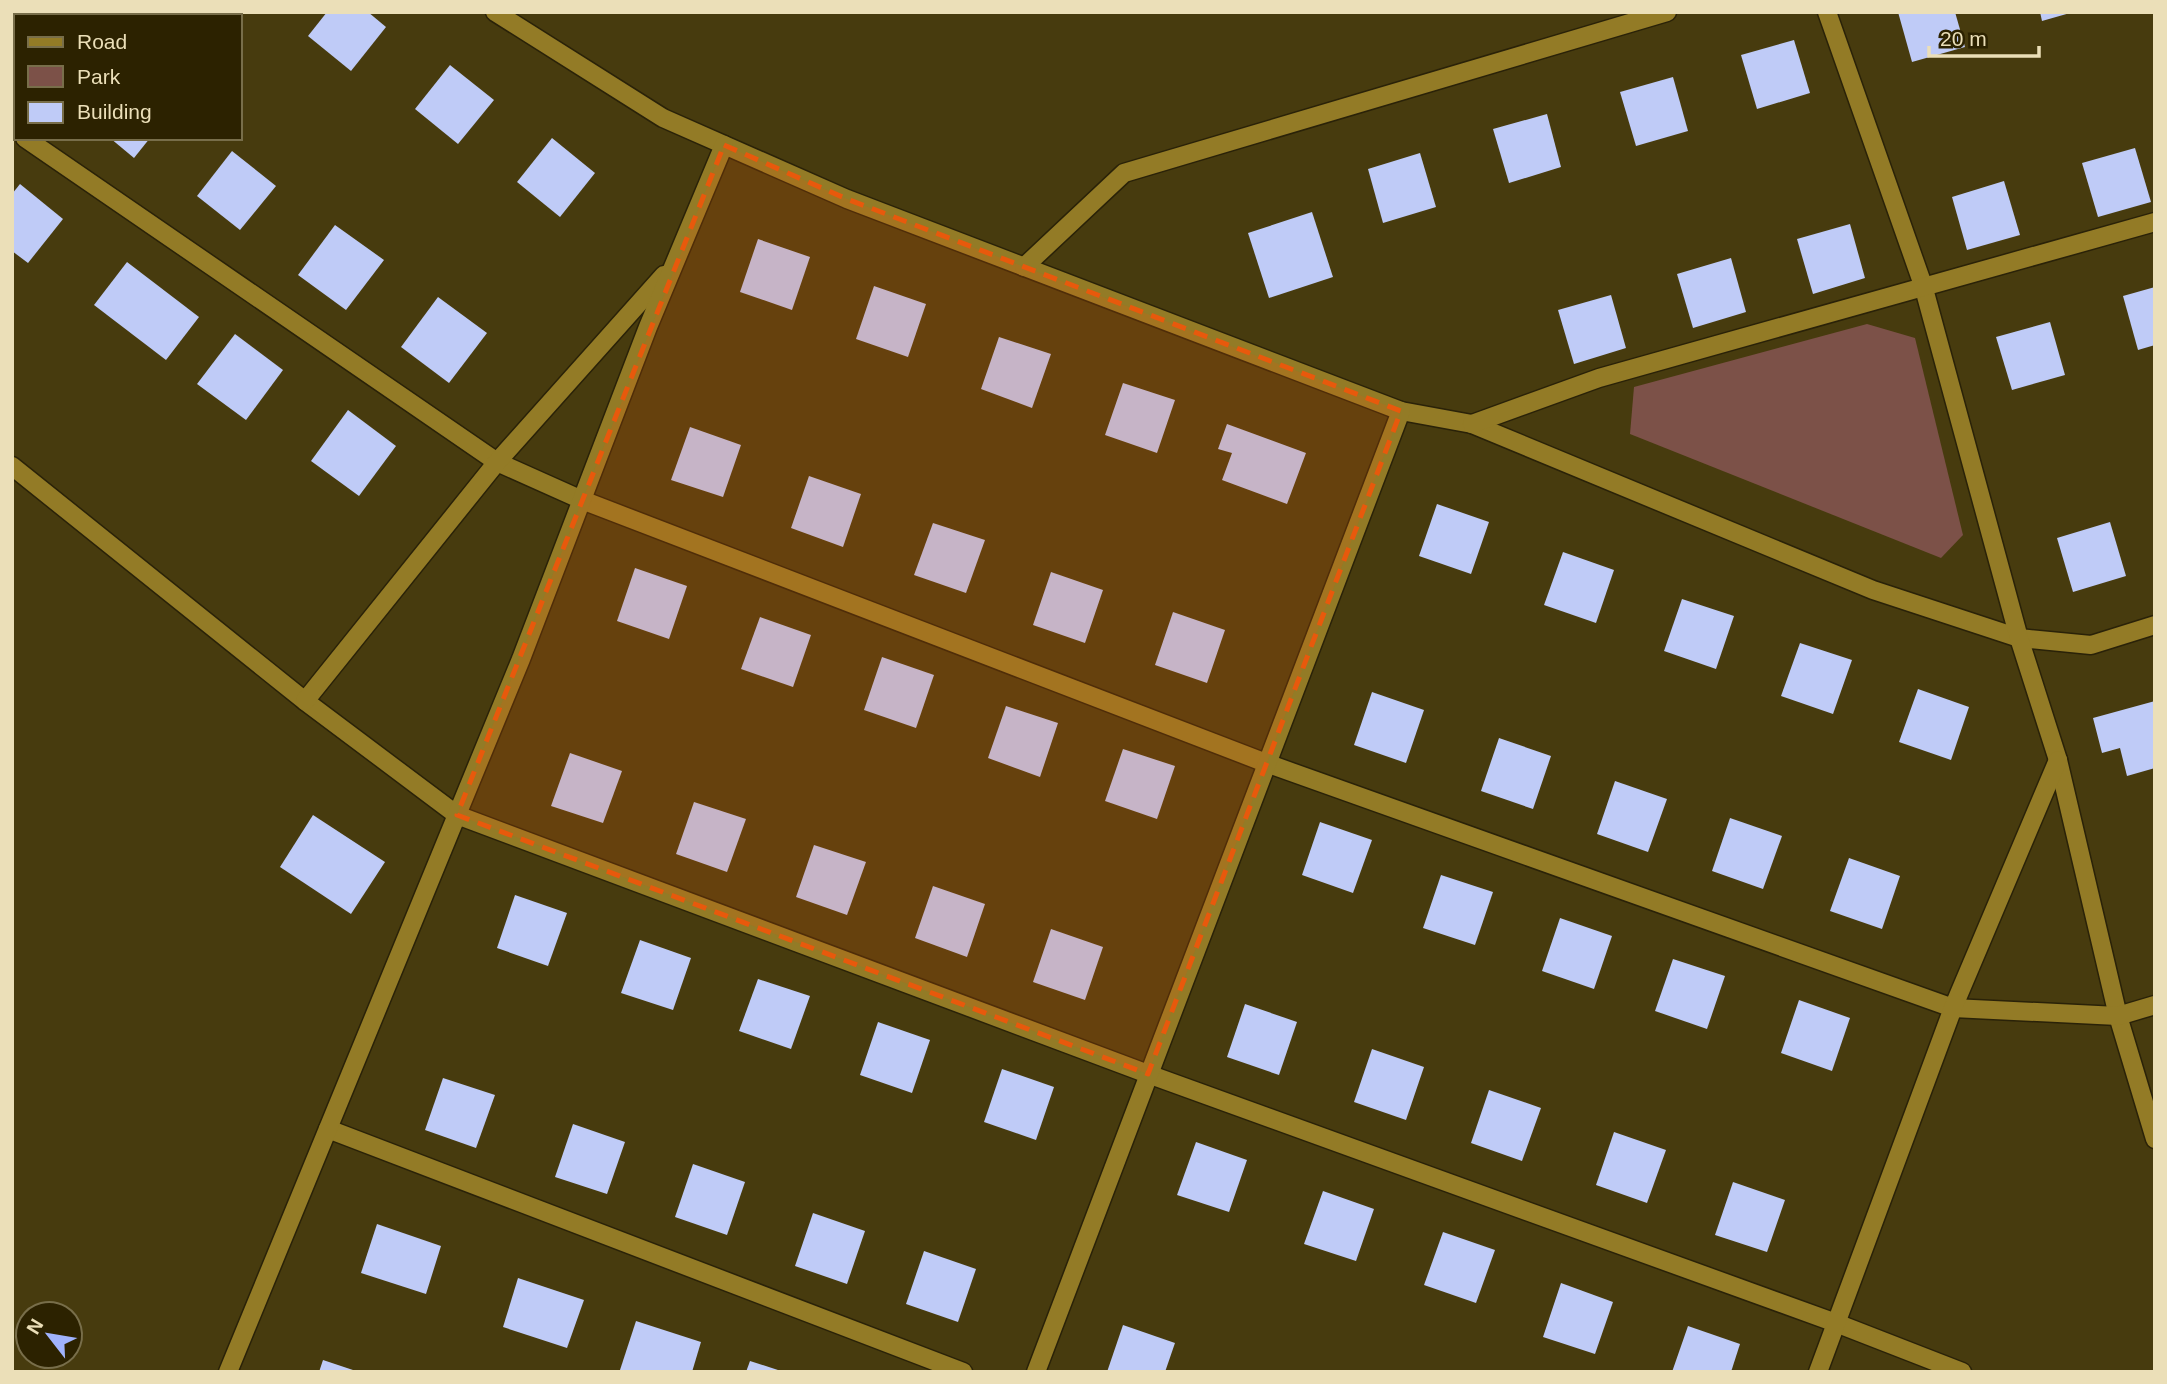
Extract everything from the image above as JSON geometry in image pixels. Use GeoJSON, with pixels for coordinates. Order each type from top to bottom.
{"type":"FeatureCollection","features":[{"type":"Feature","properties":{"kind":"street"},"geometry":{"type":"LineString","coordinates":[[495,12],[663,118],[847,199],[1401,411],[1472,425],[1873,590],[2019,638],[2091,645],[2155,625]]}},
{"type":"Feature","properties":{"kind":"street"},"geometry":{"type":"LineString","coordinates":[[1024,267],[1124,173],[1667,12]]}},
{"type":"Feature","properties":{"kind":"street"},"geometry":{"type":"LineString","coordinates":[[1827,12],[1923,285],[2019,638],[2058,760],[2118,1016],[2155,1139]]}},
{"type":"Feature","properties":{"kind":"street"},"geometry":{"type":"LineString","coordinates":[[28,140],[498,463],[582,500],[1266,763],[1953,1008],[2118,1016],[2155,1005]]}},
{"type":"Feature","properties":{"kind":"street"},"geometry":{"type":"LineString","coordinates":[[228,1372],[521,659],[674,265],[724,145]]}},
{"type":"Feature","properties":{"kind":"street"},"geometry":{"type":"LineString","coordinates":[[1472,425],[1599,378],[2155,222]]}},
{"type":"Feature","properties":{"kind":"street"},"geometry":{"type":"LineString","coordinates":[[305,701],[498,463],[674,265]]}},
{"type":"Feature","properties":{"kind":"street"},"geometry":{"type":"LineString","coordinates":[[1036,1372],[1401,411]]}},
{"type":"Feature","properties":{"kind":"street"},"geometry":{"type":"LineString","coordinates":[[12,466],[305,701],[457,816],[1148,1074],[1836,1323],[1962,1372]]}},
{"type":"Feature","properties":{"kind":"street"},"geometry":{"type":"LineString","coordinates":[[1818,1372],[1953,1008],[2058,760]]}},
{"type":"Feature","properties":{"kind":"street"},"geometry":{"type":"LineString","coordinates":[[328,1129],[963,1372]]}},
{"type":"Feature","properties":{"kind":"highlighted area"},"geometry":{"type":"Polygon","coordinates":[[[724,145],[847,199],[1401,411],[1148,1074],[457,815],[724,145]]]}},
{"type":"Feature","properties":{"kind":"green space"},"geometry":{"type":"Polygon","coordinates":[[[1867,324],[1915,338],[1963,535],[1941,558],[1630,434],[1634,387],[1867,324]]]}},
{"type":"Feature","properties":{"kind":"building"},"geometry":{"type":"Polygon","coordinates":[[[12,12],[23,12],[25,14],[14,14],[14,78],[12,12]]]}},
{"type":"Feature","properties":{"kind":"building"},"geometry":{"type":"Polygon","coordinates":[[[327,12],[368,12],[386,27],[351,71],[308,36],[327,12]]]}},
{"type":"Feature","properties":{"kind":"building"},"geometry":{"type":"Polygon","coordinates":[[[1898,12],[1955,12],[1965,47],[1912,62],[1898,12]]]}},
{"type":"Feature","properties":{"kind":"building"},"geometry":{"type":"Polygon","coordinates":[[[2040,12],[2070,12],[2070,13],[2042,21],[2040,12]]]}},
{"type":"Feature","properties":{"kind":"building"},"geometry":{"type":"Polygon","coordinates":[[[1794,40],[1810,93],[1757,109],[1741,55],[1794,40]]]}},
{"type":"Feature","properties":{"kind":"building"},"geometry":{"type":"Polygon","coordinates":[[[450,65],[494,100],[458,144],[415,109],[450,65]]]}},
{"type":"Feature","properties":{"kind":"building"},"geometry":{"type":"Polygon","coordinates":[[[1673,77],[1688,131],[1636,146],[1620,92],[1673,77]]]}},
{"type":"Feature","properties":{"kind":"building"},"geometry":{"type":"Polygon","coordinates":[[[1547,114],[1561,167],[1509,183],[1493,129],[1547,114]]]}},
{"type":"Feature","properties":{"kind":"building"},"geometry":{"type":"Polygon","coordinates":[[[552,138],[595,173],[560,217],[517,182],[552,138]]]}},
{"type":"Feature","properties":{"kind":"building"},"geometry":{"type":"Polygon","coordinates":[[[112,140],[148,140],[134,158],[112,140]]]}},
{"type":"Feature","properties":{"kind":"building"},"geometry":{"type":"Polygon","coordinates":[[[2135,148],[2151,202],[2098,217],[2082,163],[2135,148]]]}},
{"type":"Feature","properties":{"kind":"building"},"geometry":{"type":"Polygon","coordinates":[[[232,151],[276,186],[240,230],[197,196],[232,151]]]}},
{"type":"Feature","properties":{"kind":"building"},"geometry":{"type":"Polygon","coordinates":[[[1420,153],[1436,207],[1383,223],[1368,169],[1420,153]]]}},
{"type":"Feature","properties":{"kind":"building"},"geometry":{"type":"Polygon","coordinates":[[[2004,181],[2020,235],[1967,250],[1952,197],[2004,181]]]}},
{"type":"Feature","properties":{"kind":"building"},"geometry":{"type":"Polygon","coordinates":[[[20,184],[63,219],[28,263],[12,251],[12,194],[20,184]]]}},
{"type":"Feature","properties":{"kind":"building"},"geometry":{"type":"Polygon","coordinates":[[[1312,212],[1333,277],[1269,298],[1248,233],[1312,212]]]}},
{"type":"Feature","properties":{"kind":"building"},"geometry":{"type":"Polygon","coordinates":[[[1850,224],[1865,278],[1813,294],[1797,239],[1850,224]]]}},
{"type":"Feature","properties":{"kind":"building"},"geometry":{"type":"Polygon","coordinates":[[[335,225],[384,260],[346,310],[298,275],[335,225]]]}},
{"type":"Feature","properties":{"kind":"building"},"geometry":{"type":"Polygon","coordinates":[[[758,239],[810,257],[792,310],[740,292],[758,239]]]}},
{"type":"Feature","properties":{"kind":"building"},"geometry":{"type":"Polygon","coordinates":[[[1731,258],[1746,312],[1693,328],[1677,274],[1731,258]]]}},
{"type":"Feature","properties":{"kind":"building"},"geometry":{"type":"Polygon","coordinates":[[[127,262],[199,317],[166,360],[94,305],[127,262]]]}},
{"type":"Feature","properties":{"kind":"building"},"geometry":{"type":"Polygon","coordinates":[[[874,286],[926,304],[908,357],[856,339],[874,286]]]}},
{"type":"Feature","properties":{"kind":"building"},"geometry":{"type":"Polygon","coordinates":[[[2155,287],[2155,345],[2138,350],[2123,296],[2155,287]]]}},
{"type":"Feature","properties":{"kind":"building"},"geometry":{"type":"Polygon","coordinates":[[[1611,295],[1626,348],[1574,364],[1558,310],[1611,295]]]}},
{"type":"Feature","properties":{"kind":"building"},"geometry":{"type":"Polygon","coordinates":[[[438,297],[487,333],[449,383],[401,347],[438,297]]]}},
{"type":"Feature","properties":{"kind":"building"},"geometry":{"type":"Polygon","coordinates":[[[2050,322],[2065,375],[2012,390],[1996,337],[2050,322]]]}},
{"type":"Feature","properties":{"kind":"building"},"geometry":{"type":"Polygon","coordinates":[[[235,334],[283,370],[246,420],[197,384],[235,334]]]}},
{"type":"Feature","properties":{"kind":"building"},"geometry":{"type":"Polygon","coordinates":[[[999,337],[1051,354],[1032,408],[981,389],[999,337]]]}},
{"type":"Feature","properties":{"kind":"building"},"geometry":{"type":"Polygon","coordinates":[[[1123,383],[1175,400],[1157,453],[1105,435],[1123,383]]]}},
{"type":"Feature","properties":{"kind":"building"},"geometry":{"type":"Polygon","coordinates":[[[348,410],[396,446],[359,496],[311,461],[348,410]]]}},
{"type":"Feature","properties":{"kind":"building"},"geometry":{"type":"Polygon","coordinates":[[[1227,424],[1306,453],[1287,504],[1222,480],[1232,453],[1218,449],[1227,424]]]}},
{"type":"Feature","properties":{"kind":"building"},"geometry":{"type":"Polygon","coordinates":[[[690,427],[741,445],[723,497],[671,480],[690,427]]]}},
{"type":"Feature","properties":{"kind":"building"},"geometry":{"type":"Polygon","coordinates":[[[809,476],[861,494],[843,547],[791,528],[809,476]]]}},
{"type":"Feature","properties":{"kind":"building"},"geometry":{"type":"Polygon","coordinates":[[[1437,504],[1489,522],[1471,574],[1419,556],[1437,504]]]}},
{"type":"Feature","properties":{"kind":"building"},"geometry":{"type":"Polygon","coordinates":[[[2110,522],[2126,576],[2073,592],[2057,538],[2110,522]]]}},
{"type":"Feature","properties":{"kind":"building"},"geometry":{"type":"Polygon","coordinates":[[[933,523],[985,540],[966,593],[914,575],[933,523]]]}},
{"type":"Feature","properties":{"kind":"building"},"geometry":{"type":"Polygon","coordinates":[[[1563,552],[1614,570],[1596,623],[1544,605],[1563,552]]]}},
{"type":"Feature","properties":{"kind":"building"},"geometry":{"type":"Polygon","coordinates":[[[635,568],[687,586],[669,639],[617,621],[635,568]]]}},
{"type":"Feature","properties":{"kind":"building"},"geometry":{"type":"Polygon","coordinates":[[[1051,572],[1103,590],[1085,643],[1033,625],[1051,572]]]}},
{"type":"Feature","properties":{"kind":"building"},"geometry":{"type":"Polygon","coordinates":[[[1682,599],[1734,616],[1716,669],[1664,651],[1682,599]]]}},
{"type":"Feature","properties":{"kind":"building"},"geometry":{"type":"Polygon","coordinates":[[[1173,612],[1225,630],[1207,683],[1155,665],[1173,612]]]}},
{"type":"Feature","properties":{"kind":"building"},"geometry":{"type":"Polygon","coordinates":[[[760,617],[811,635],[793,687],[741,669],[760,617]]]}},
{"type":"Feature","properties":{"kind":"building"},"geometry":{"type":"Polygon","coordinates":[[[1800,643],[1852,660],[1833,714],[1781,696],[1800,643]]]}},
{"type":"Feature","properties":{"kind":"building"},"geometry":{"type":"Polygon","coordinates":[[[882,657],[934,675],[916,728],[864,710],[882,657]]]}},
{"type":"Feature","properties":{"kind":"building"},"geometry":{"type":"Polygon","coordinates":[[[1918,689],[1969,707],[1951,760],[1899,742],[1918,689]]]}},
{"type":"Feature","properties":{"kind":"building"},"geometry":{"type":"Polygon","coordinates":[[[1372,692],[1424,710],[1406,763],[1354,745],[1372,692]]]}},
{"type":"Feature","properties":{"kind":"building"},"geometry":{"type":"Polygon","coordinates":[[[2155,701],[2155,768],[2127,776],[2120,748],[2102,753],[2093,718],[2155,701]]]}},
{"type":"Feature","properties":{"kind":"building"},"geometry":{"type":"Polygon","coordinates":[[[1006,706],[1058,723],[1040,777],[988,758],[1006,706]]]}},
{"type":"Feature","properties":{"kind":"building"},"geometry":{"type":"Polygon","coordinates":[[[1499,738],[1551,756],[1533,809],[1481,791],[1499,738]]]}},
{"type":"Feature","properties":{"kind":"building"},"geometry":{"type":"Polygon","coordinates":[[[1123,749],[1175,766],[1157,819],[1105,801],[1123,749]]]}},
{"type":"Feature","properties":{"kind":"building"},"geometry":{"type":"Polygon","coordinates":[[[570,753],[622,771],[603,823],[551,806],[570,753]]]}},
{"type":"Feature","properties":{"kind":"building"},"geometry":{"type":"Polygon","coordinates":[[[1615,781],[1667,799],[1648,852],[1597,834],[1615,781]]]}},
{"type":"Feature","properties":{"kind":"building"},"geometry":{"type":"Polygon","coordinates":[[[694,802],[746,819],[727,872],[676,854],[694,802]]]}},
{"type":"Feature","properties":{"kind":"building"},"geometry":{"type":"Polygon","coordinates":[[[313,815],[385,862],[351,914],[280,867],[313,815]]]}},
{"type":"Feature","properties":{"kind":"building"},"geometry":{"type":"Polygon","coordinates":[[[1730,818],[1782,836],[1763,889],[1712,871],[1730,818]]]}},
{"type":"Feature","properties":{"kind":"building"},"geometry":{"type":"Polygon","coordinates":[[[1320,822],[1372,840],[1353,893],[1302,875],[1320,822]]]}},
{"type":"Feature","properties":{"kind":"building"},"geometry":{"type":"Polygon","coordinates":[[[814,845],[866,862],[847,915],[796,897],[814,845]]]}},
{"type":"Feature","properties":{"kind":"building"},"geometry":{"type":"Polygon","coordinates":[[[1849,858],[1900,876],[1882,929],[1830,911],[1849,858]]]}},
{"type":"Feature","properties":{"kind":"building"},"geometry":{"type":"Polygon","coordinates":[[[1441,875],[1493,892],[1475,945],[1423,928],[1441,875]]]}},
{"type":"Feature","properties":{"kind":"building"},"geometry":{"type":"Polygon","coordinates":[[[933,886],[985,904],[967,957],[915,938],[933,886]]]}},
{"type":"Feature","properties":{"kind":"building"},"geometry":{"type":"Polygon","coordinates":[[[515,895],[567,913],[548,966],[497,948],[515,895]]]}},
{"type":"Feature","properties":{"kind":"building"},"geometry":{"type":"Polygon","coordinates":[[[1560,918],[1612,936],[1594,989],[1542,971],[1560,918]]]}},
{"type":"Feature","properties":{"kind":"building"},"geometry":{"type":"Polygon","coordinates":[[[1051,929],[1103,947],[1085,1000],[1033,982],[1051,929]]]}},
{"type":"Feature","properties":{"kind":"building"},"geometry":{"type":"Polygon","coordinates":[[[640,940],[691,958],[673,1010],[621,993],[640,940]]]}},
{"type":"Feature","properties":{"kind":"building"},"geometry":{"type":"Polygon","coordinates":[[[1673,959],[1725,976],[1707,1029],[1655,1011],[1673,959]]]}},
{"type":"Feature","properties":{"kind":"building"},"geometry":{"type":"Polygon","coordinates":[[[758,979],[810,996],[791,1049],[739,1031],[758,979]]]}},
{"type":"Feature","properties":{"kind":"building"},"geometry":{"type":"Polygon","coordinates":[[[1799,1000],[1850,1018],[1832,1071],[1781,1053],[1799,1000]]]}},
{"type":"Feature","properties":{"kind":"building"},"geometry":{"type":"Polygon","coordinates":[[[1245,1004],[1297,1022],[1279,1075],[1227,1057],[1245,1004]]]}},
{"type":"Feature","properties":{"kind":"building"},"geometry":{"type":"Polygon","coordinates":[[[878,1022],[930,1040],[912,1093],[860,1075],[878,1022]]]}},
{"type":"Feature","properties":{"kind":"building"},"geometry":{"type":"Polygon","coordinates":[[[1372,1049],[1424,1067],[1406,1120],[1354,1102],[1372,1049]]]}},
{"type":"Feature","properties":{"kind":"building"},"geometry":{"type":"Polygon","coordinates":[[[1002,1069],[1054,1087],[1036,1140],[984,1122],[1002,1069]]]}},
{"type":"Feature","properties":{"kind":"building"},"geometry":{"type":"Polygon","coordinates":[[[443,1078],[495,1095],[476,1148],[425,1130],[443,1078]]]}},
{"type":"Feature","properties":{"kind":"building"},"geometry":{"type":"Polygon","coordinates":[[[1489,1090],[1541,1108],[1522,1161],[1471,1143],[1489,1090]]]}},
{"type":"Feature","properties":{"kind":"building"},"geometry":{"type":"Polygon","coordinates":[[[573,1124],[625,1142],[607,1194],[555,1177],[573,1124]]]}},
{"type":"Feature","properties":{"kind":"building"},"geometry":{"type":"Polygon","coordinates":[[[1614,1132],[1666,1150],[1647,1203],[1596,1185],[1614,1132]]]}},
{"type":"Feature","properties":{"kind":"building"},"geometry":{"type":"Polygon","coordinates":[[[1196,1142],[1247,1160],[1229,1212],[1177,1195],[1196,1142]]]}},
{"type":"Feature","properties":{"kind":"building"},"geometry":{"type":"Polygon","coordinates":[[[693,1164],[745,1182],[727,1235],[675,1217],[693,1164]]]}},
{"type":"Feature","properties":{"kind":"building"},"geometry":{"type":"Polygon","coordinates":[[[1733,1182],[1785,1200],[1767,1252],[1715,1235],[1733,1182]]]}},
{"type":"Feature","properties":{"kind":"building"},"geometry":{"type":"Polygon","coordinates":[[[1323,1191],[1374,1209],[1356,1261],[1304,1244],[1323,1191]]]}},
{"type":"Feature","properties":{"kind":"building"},"geometry":{"type":"Polygon","coordinates":[[[813,1213],[865,1231],[847,1284],[795,1266],[813,1213]]]}},
{"type":"Feature","properties":{"kind":"building"},"geometry":{"type":"Polygon","coordinates":[[[377,1224],[441,1246],[426,1294],[361,1273],[377,1224]]]}},
{"type":"Feature","properties":{"kind":"building"},"geometry":{"type":"Polygon","coordinates":[[[1443,1232],[1495,1250],[1476,1303],[1424,1285],[1443,1232]]]}},
{"type":"Feature","properties":{"kind":"building"},"geometry":{"type":"Polygon","coordinates":[[[924,1251],[976,1269],[958,1322],[906,1304],[924,1251]]]}},
{"type":"Feature","properties":{"kind":"building"},"geometry":{"type":"Polygon","coordinates":[[[518,1278],[584,1300],[567,1348],[503,1327],[518,1278]]]}},
{"type":"Feature","properties":{"kind":"building"},"geometry":{"type":"Polygon","coordinates":[[[1561,1283],[1613,1302],[1595,1354],[1543,1337],[1561,1283]]]}},
{"type":"Feature","properties":{"kind":"building"},"geometry":{"type":"Polygon","coordinates":[[[636,1321],[701,1342],[692,1372],[620,1370],[636,1321]]]}},
{"type":"Feature","properties":{"kind":"building"},"geometry":{"type":"Polygon","coordinates":[[[1123,1325],[1175,1343],[1165,1372],[1107,1372],[1123,1325]]]}},
{"type":"Feature","properties":{"kind":"building"},"geometry":{"type":"Polygon","coordinates":[[[1688,1326],[1740,1344],[1731,1372],[1672,1372],[1688,1326]]]}},
{"type":"Feature","properties":{"kind":"building"},"geometry":{"type":"Polygon","coordinates":[[[323,1360],[356,1371],[356,1372],[319,1372],[323,1360]]]}},
{"type":"Feature","properties":{"kind":"building"},"geometry":{"type":"Polygon","coordinates":[[[750,1361],[781,1371],[781,1372],[746,1372],[750,1361]]]}}]}
